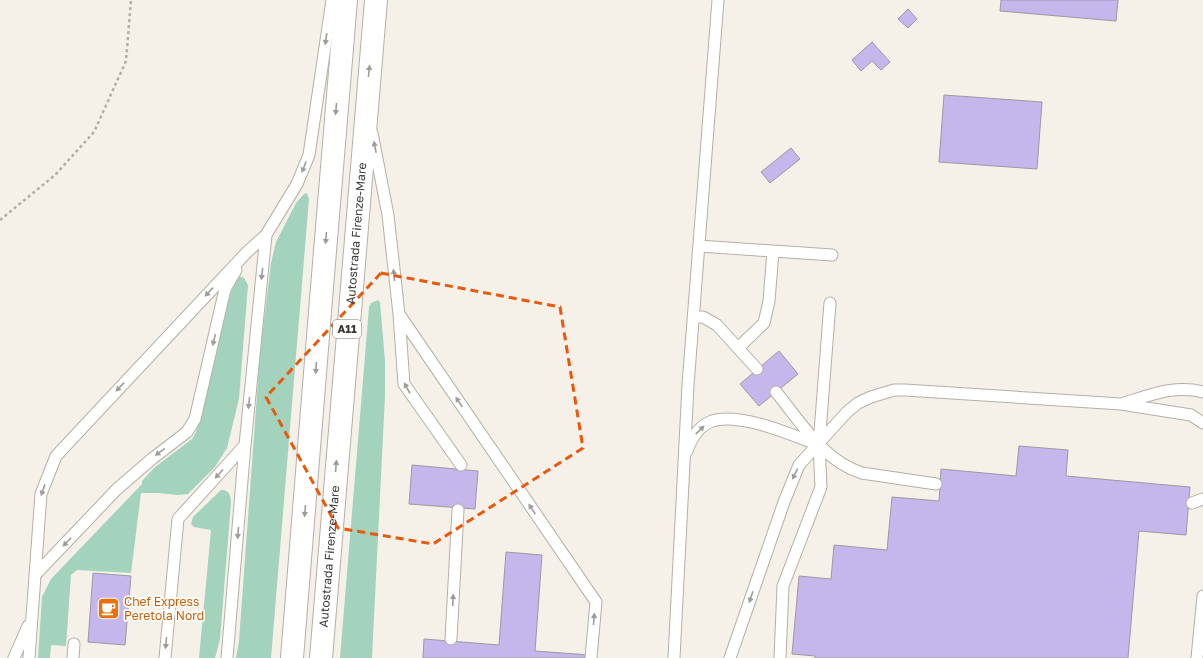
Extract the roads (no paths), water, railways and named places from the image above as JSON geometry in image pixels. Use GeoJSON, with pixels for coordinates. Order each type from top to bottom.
{"type":"FeatureCollection","features":[{"type":"Feature","properties":{"kind":"highway","name":"A11"},"geometry":{"type":"LineString","coordinates":[[292,658],[313,416],[330,176],[346,0]]}},
{"type":"Feature","properties":{"kind":"highway","name":"Autostrada Firenze-Mare"},"geometry":{"type":"LineString","coordinates":[[321,658],[366,99],[376,0]]}},
{"type":"Feature","properties":{"kind":"lane"},"geometry":{"type":"LineString","coordinates":[[29,658],[41,494],[56,456],[247,252],[266,235],[297,184],[309,155],[332,0]]}},
{"type":"Feature","properties":{"kind":"lane"},"geometry":{"type":"LineString","coordinates":[[674,658],[684,465],[718,0]]}},
{"type":"Feature","properties":{"kind":"lane"},"geometry":{"type":"LineString","coordinates":[[366,99],[388,215],[399,314],[404,384],[461,465]]}},
{"type":"Feature","properties":{"kind":"lane"},"geometry":{"type":"LineString","coordinates":[[227,658],[245,445],[266,235]]}},
{"type":"Feature","properties":{"kind":"lane"},"geometry":{"type":"LineString","coordinates":[[699,246],[832,255]]}},
{"type":"Feature","properties":{"kind":"lane"},"geometry":{"type":"LineString","coordinates":[[738,348],[764,323],[769,302],[773,251]]}},
{"type":"Feature","properties":{"kind":"lane"},"geometry":{"type":"LineString","coordinates":[[35,575],[117,489],[153,458],[187,432],[195,419],[225,289],[247,252]]}},
{"type":"Feature","properties":{"kind":"lane"},"geometry":{"type":"LineString","coordinates":[[780,658],[783,586],[821,487],[819,445],[830,303]]}},
{"type":"Feature","properties":{"kind":"lane"},"geometry":{"type":"LineString","coordinates":[[399,314],[596,602],[591,658]]}},
{"type":"Feature","properties":{"kind":"lane"},"geometry":{"type":"LineString","coordinates":[[694,317],[710,319],[758,370]]}},
{"type":"Feature","properties":{"kind":"lane"},"geometry":{"type":"LineString","coordinates":[[1121,404],[1166,390],[1179,389],[1203,392]]}},
{"type":"Feature","properties":{"kind":"lane"},"geometry":{"type":"LineString","coordinates":[[730,658],[792,480],[799,464],[819,445],[847,412],[858,403],[870,397],[894,390],[1121,404],[1191,415],[1203,423]]}},
{"type":"Feature","properties":{"kind":"lane"},"geometry":{"type":"LineString","coordinates":[[776,392],[827,455],[850,470],[936,484]]}},
{"type":"Feature","properties":{"kind":"lane"},"geometry":{"type":"LineString","coordinates":[[684,465],[692,438],[701,428],[712,421],[722,420],[754,422],[819,445]]}},
{"type":"Feature","properties":{"kind":"lane"},"geometry":{"type":"LineString","coordinates":[[165,658],[178,519],[245,445]]}},
{"type":"Feature","properties":{"kind":"lane"},"geometry":{"type":"LineString","coordinates":[[451,639],[458,510]]}},
{"type":"Feature","properties":{"kind":"lane"},"geometry":{"type":"LineString","coordinates":[[1197,658],[1203,596]]}},
{"type":"Feature","properties":{"kind":"lane"},"geometry":{"type":"LineString","coordinates":[[14,658],[32,618]]}},
{"type":"Feature","properties":{"kind":"lane"},"geometry":{"type":"LineString","coordinates":[[73,658],[74,644]]}},
{"type":"Feature","properties":{"kind":"place","name":"Chef Express Peretola Nord"},"geometry":{"type":"Point","coordinates":[109,609]}}]}
